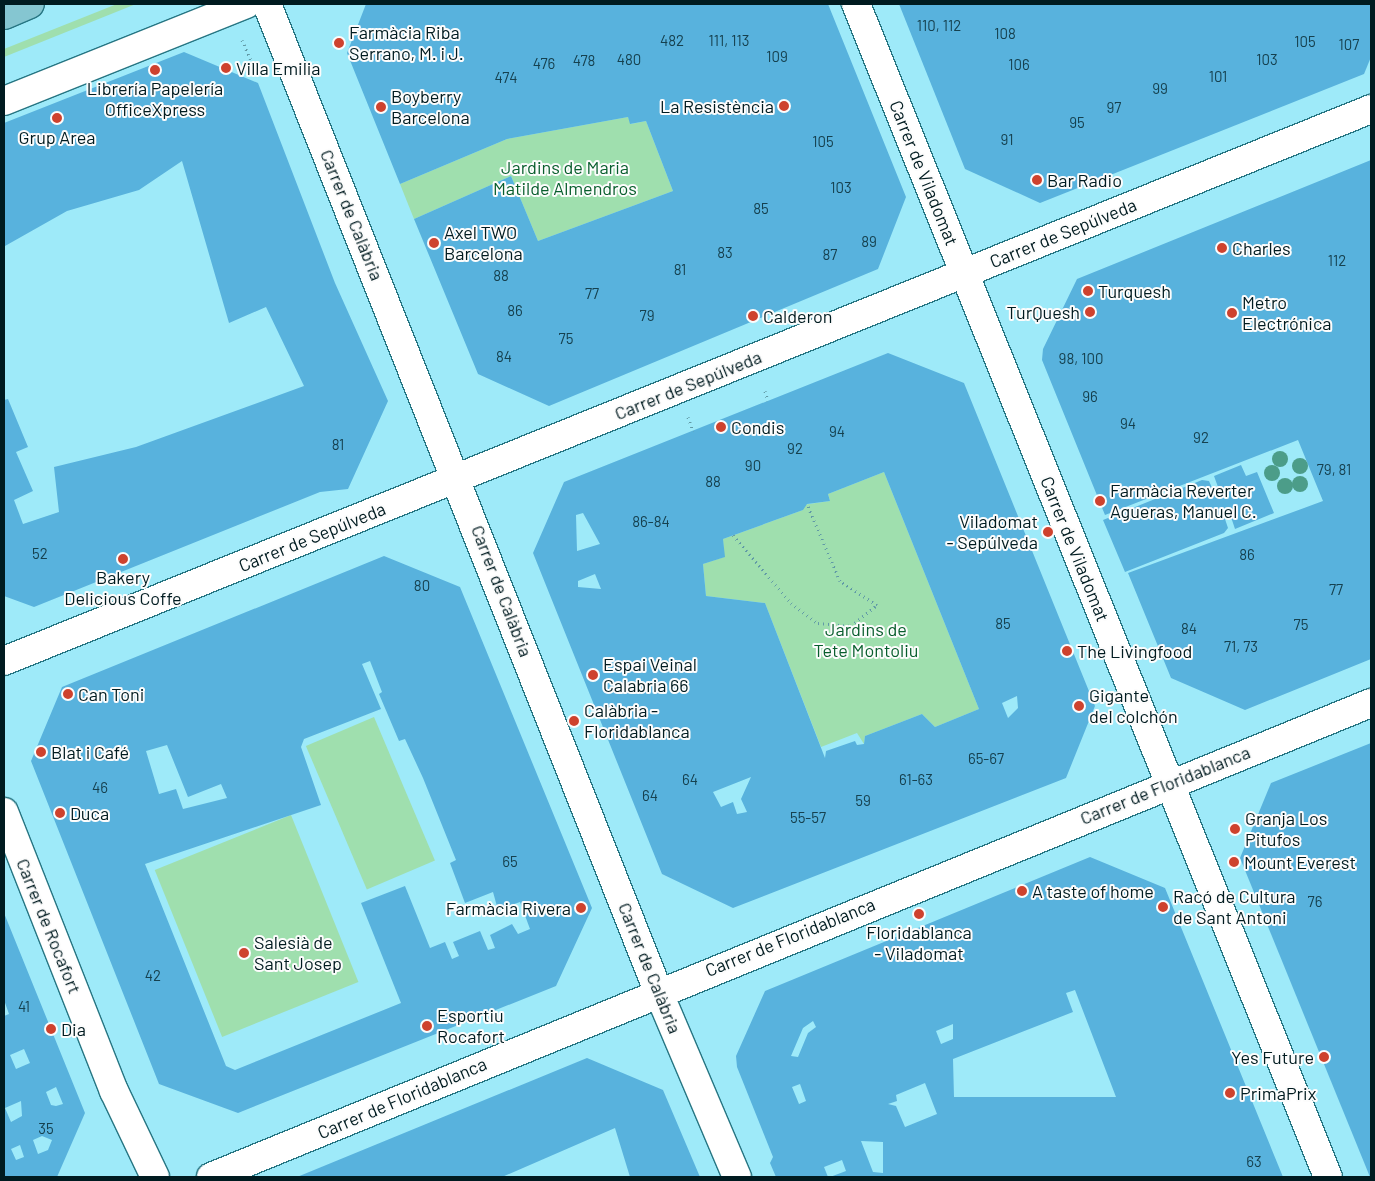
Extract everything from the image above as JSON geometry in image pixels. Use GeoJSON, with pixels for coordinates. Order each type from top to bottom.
{"type":"FeatureCollection","features":[{"type":"Feature","properties":{"kind":"main road"},"geometry":{"type":"LineString","coordinates":[[4,15],[30,4]]}},
{"type":"Feature","properties":{"kind":"street"},"geometry":{"type":"LineString","coordinates":[[4,101],[246,4]]}},
{"type":"Feature","properties":{"kind":"street","name":"Carrer de Calàbria"},"geometry":{"type":"LineString","coordinates":[[268,4],[457,478],[658,991],[737,1177]]}},
{"type":"Feature","properties":{"kind":"street","name":"Carrer de Viladomat"},"geometry":{"type":"LineString","coordinates":[[856,4],[1328,1177]]}},
{"type":"Feature","properties":{"kind":"street","name":"Carrer de Sepúlveda"},"geometry":{"type":"LineString","coordinates":[[4,661],[1371,109]]}},
{"type":"Feature","properties":{"kind":"street","name":"Carrer de Floridablanca"},"geometry":{"type":"LineString","coordinates":[[211,1177],[658,991],[1371,703]]}},
{"type":"Feature","properties":{"kind":"street","name":"Carrer de Rocafort"},"geometry":{"type":"LineString","coordinates":[[4,812],[114,1091],[154,1177]]}},
{"type":"Feature","properties":{"kind":"path"},"geometry":{"type":"LineString","coordinates":[[242,40],[253,65]]}},
{"type":"Feature","properties":{"kind":"path"},"geometry":{"type":"LineString","coordinates":[[765,391],[768,401]]}},
{"type":"Feature","properties":{"kind":"path"},"geometry":{"type":"LineString","coordinates":[[688,417],[693,431]]}},
{"type":"Feature","properties":{"kind":"path"},"geometry":{"type":"LineString","coordinates":[[733,535],[791,603],[818,623],[851,626],[877,605],[840,582],[807,504]]}},
{"type":"Feature","properties":{"kind":"green space"},"geometry":{"type":"Polygon","coordinates":[[[117,4],[136,4],[4,57],[4,49],[117,4]]]}},
{"type":"Feature","properties":{"kind":"green space","name":"Jardins de Maria Matilde Almendros"},"geometry":{"type":"Polygon","coordinates":[[[628,117],[631,124],[646,121],[673,191],[538,241],[511,176],[414,219],[400,184],[507,139],[628,117]]]}},
{"type":"Feature","properties":{"kind":"green space","name":"Jardins de Tete Montoliu"},"geometry":{"type":"Polygon","coordinates":[[[884,472],[979,709],[935,727],[922,714],[865,736],[864,744],[857,733],[821,747],[765,603],[706,596],[703,564],[724,557],[723,539],[803,510],[802,505],[830,501],[828,494],[884,472]]]}},
{"type":"Feature","properties":{"kind":"green space"},"geometry":{"type":"Polygon","coordinates":[[[374,717],[435,861],[367,890],[306,746],[374,717]]]}},
{"type":"Feature","properties":{"kind":"green space"},"geometry":{"type":"Polygon","coordinates":[[[291,815],[358,982],[222,1037],[155,870],[291,815]]]}},
{"type":"Feature","properties":{"kind":"building"},"geometry":{"type":"Polygon","coordinates":[[[366,4],[828,4],[906,197],[878,269],[549,406],[478,374],[414,219],[511,176],[538,241],[673,191],[646,121],[630,124],[628,117],[507,139],[400,184],[347,53],[366,4]]]}},
{"type":"Feature","properties":{"kind":"building"},"geometry":{"type":"Polygon","coordinates":[[[899,4],[1371,4],[1371,57],[1364,74],[1040,203],[965,169],[899,4]]]}},
{"type":"Feature","properties":{"kind":"building"},"geometry":{"type":"Polygon","coordinates":[[[184,52],[258,83],[335,283],[388,401],[348,489],[320,492],[34,607],[4,596],[4,400],[8,399],[28,447],[16,452],[33,491],[14,500],[23,524],[59,512],[54,467],[136,447],[304,386],[266,307],[229,323],[182,161],[139,190],[67,211],[5,246],[4,123],[184,52]]]}},
{"type":"Feature","properties":{"kind":"building"},"geometry":{"type":"Polygon","coordinates":[[[1371,160],[1371,659],[1245,710],[1171,678],[1128,573],[1323,501],[1298,440],[1105,515],[1042,360],[1043,349],[1077,279],[1371,160]]]}},
{"type":"Feature","properties":{"kind":"building"},"geometry":{"type":"Polygon","coordinates":[[[888,353],[964,383],[1095,706],[1066,778],[733,908],[662,874],[533,553],[564,482],[888,353]],[[884,472],[828,494],[830,501],[807,504],[803,510],[723,539],[725,557],[703,564],[706,596],[765,603],[825,758],[826,751],[855,741],[857,745],[864,744],[865,736],[922,714],[935,727],[979,709],[884,472]],[[583,513],[576,515],[577,551],[600,544],[583,513]],[[595,574],[578,581],[578,587],[601,589],[595,574]],[[1017,696],[1002,703],[1008,718],[1018,708],[1017,696]],[[751,777],[713,792],[721,807],[733,802],[737,814],[747,812],[741,799],[751,777]]]}},
{"type":"Feature","properties":{"kind":"building"},"geometry":{"type":"Polygon","coordinates":[[[1241,465],[1246,476],[1257,472],[1274,513],[1235,529],[1231,517],[1225,519],[1228,528],[1224,533],[1125,572],[1103,520],[1202,480],[1209,481],[1213,490],[1218,487],[1214,476],[1241,465]]]}},
{"type":"Feature","properties":{"kind":"building"},"geometry":{"type":"Polygon","coordinates":[[[384,556],[460,587],[592,908],[556,986],[238,1113],[159,1084],[31,761],[62,687],[384,556]],[[370,661],[362,664],[381,709],[304,739],[301,747],[321,805],[145,864],[226,1066],[235,1070],[401,1003],[361,903],[405,886],[430,948],[445,942],[452,959],[459,956],[453,942],[480,931],[488,950],[495,948],[490,935],[512,924],[518,934],[530,929],[520,902],[498,910],[493,892],[465,903],[450,863],[456,860],[405,739],[399,741],[379,694],[382,692],[370,661]],[[167,745],[146,751],[159,794],[176,789],[183,809],[227,798],[221,784],[188,797],[167,745]]]}},
{"type":"Feature","properties":{"kind":"building"},"geometry":{"type":"Polygon","coordinates":[[[1371,743],[1370,1177],[1240,858],[1271,783],[1371,743]]]}},
{"type":"Feature","properties":{"kind":"building"},"geometry":{"type":"Polygon","coordinates":[[[1090,857],[1165,888],[1283,1177],[830,1177],[846,1171],[842,1160],[824,1167],[828,1177],[776,1177],[770,1163],[773,1157],[737,1067],[736,1056],[765,991],[1090,857]],[[1075,990],[1066,993],[1073,1012],[953,1059],[954,1097],[1116,1097],[1075,990]],[[813,1021],[803,1028],[791,1056],[798,1057],[808,1033],[816,1027],[813,1021]],[[953,1024],[936,1031],[941,1044],[953,1039],[953,1024]],[[925,1083],[896,1095],[897,1101],[888,1104],[896,1106],[905,1127],[937,1114],[925,1083]],[[800,1084],[792,1087],[799,1104],[806,1101],[800,1084]],[[861,1141],[873,1172],[883,1173],[883,1142],[861,1141]]]}},
{"type":"Feature","properties":{"kind":"building"},"geometry":{"type":"Polygon","coordinates":[[[4,913],[85,1113],[57,1177],[4,1177],[4,1016],[9,1014],[4,1000],[4,913]],[[24,1049],[10,1055],[16,1069],[30,1063],[24,1049]],[[56,1087],[46,1092],[51,1105],[63,1104],[56,1087]],[[21,1101],[5,1108],[11,1122],[22,1116],[21,1101]],[[42,1136],[33,1140],[38,1154],[48,1150],[52,1140],[42,1136]],[[20,1145],[11,1149],[16,1160],[24,1157],[20,1145]]]}},
{"type":"Feature","properties":{"kind":"building"},"geometry":{"type":"Polygon","coordinates":[[[587,1058],[663,1090],[700,1177],[630,1177],[615,1128],[502,1177],[297,1177],[587,1058]]]}},
{"type":"Feature","properties":{"kind":"place","name":"Farmàcia Riba Serrano, M. i J."},"geometry":{"type":"Point","coordinates":[339,43]}},
{"type":"Feature","properties":{"kind":"place","name":"Villa Emilia"},"geometry":{"type":"Point","coordinates":[226,68]}},
{"type":"Feature","properties":{"kind":"place","name":"Librería Papelería OfficeXpress"},"geometry":{"type":"Point","coordinates":[155,70]}},
{"type":"Feature","properties":{"kind":"place","name":"La Resistència"},"geometry":{"type":"Point","coordinates":[784,106]}},
{"type":"Feature","properties":{"kind":"place","name":"Boyberry Barcelona"},"geometry":{"type":"Point","coordinates":[381,107]}},
{"type":"Feature","properties":{"kind":"place","name":"Grup Area"},"geometry":{"type":"Point","coordinates":[57,118]}},
{"type":"Feature","properties":{"kind":"place","name":"Bar Radio"},"geometry":{"type":"Point","coordinates":[1037,180]}},
{"type":"Feature","properties":{"kind":"place","name":"Axel TWO Barcelona"},"geometry":{"type":"Point","coordinates":[434,243]}},
{"type":"Feature","properties":{"kind":"place","name":"Charles"},"geometry":{"type":"Point","coordinates":[1222,248]}},
{"type":"Feature","properties":{"kind":"place","name":"Turquesh"},"geometry":{"type":"Point","coordinates":[1088,291]}},
{"type":"Feature","properties":{"kind":"place","name":"TurQuesh"},"geometry":{"type":"Point","coordinates":[1090,312]}},
{"type":"Feature","properties":{"kind":"place","name":"Metro Electrónica"},"geometry":{"type":"Point","coordinates":[1232,313]}},
{"type":"Feature","properties":{"kind":"place","name":"Calderon"},"geometry":{"type":"Point","coordinates":[753,316]}},
{"type":"Feature","properties":{"kind":"place","name":"Condis"},"geometry":{"type":"Point","coordinates":[721,427]}},
{"type":"Feature","properties":{"kind":"place","name":"Farmàcia Reverter Agueras, Manuel C."},"geometry":{"type":"Point","coordinates":[1100,501]}},
{"type":"Feature","properties":{"kind":"place","name":"Viladomat - Sepúlveda"},"geometry":{"type":"Point","coordinates":[1048,532]}},
{"type":"Feature","properties":{"kind":"place","name":"Bakery Delicious Coffe"},"geometry":{"type":"Point","coordinates":[123,559]}},
{"type":"Feature","properties":{"kind":"place","name":"The Livingfood"},"geometry":{"type":"Point","coordinates":[1067,651]}},
{"type":"Feature","properties":{"kind":"place","name":"Espai Veinal Calabria 66"},"geometry":{"type":"Point","coordinates":[593,675]}},
{"type":"Feature","properties":{"kind":"place","name":"Can Toni"},"geometry":{"type":"Point","coordinates":[68,694]}},
{"type":"Feature","properties":{"kind":"place","name":"Gigante del colchón"},"geometry":{"type":"Point","coordinates":[1079,706]}},
{"type":"Feature","properties":{"kind":"place","name":"Calàbria - Floridablanca"},"geometry":{"type":"Point","coordinates":[574,721]}},
{"type":"Feature","properties":{"kind":"place","name":"Blat i Café"},"geometry":{"type":"Point","coordinates":[41,752]}},
{"type":"Feature","properties":{"kind":"place","name":"Duca"},"geometry":{"type":"Point","coordinates":[60,813]}},
{"type":"Feature","properties":{"kind":"place","name":"Granja Los Pitufos"},"geometry":{"type":"Point","coordinates":[1235,829]}},
{"type":"Feature","properties":{"kind":"place","name":"Mount Everest"},"geometry":{"type":"Point","coordinates":[1234,862]}},
{"type":"Feature","properties":{"kind":"place","name":"A taste of home"},"geometry":{"type":"Point","coordinates":[1022,891]}},
{"type":"Feature","properties":{"kind":"place","name":"Racó de Cultura de Sant Antoni"},"geometry":{"type":"Point","coordinates":[1163,907]}},
{"type":"Feature","properties":{"kind":"place","name":"Farmàcia Rivera"},"geometry":{"type":"Point","coordinates":[581,908]}},
{"type":"Feature","properties":{"kind":"place","name":"Floridablanca - Viladomat"},"geometry":{"type":"Point","coordinates":[919,914]}},
{"type":"Feature","properties":{"kind":"place","name":"Salesià de Sant Josep"},"geometry":{"type":"Point","coordinates":[244,953]}},
{"type":"Feature","properties":{"kind":"place","name":"Esportiu Rocafort"},"geometry":{"type":"Point","coordinates":[427,1026]}},
{"type":"Feature","properties":{"kind":"place","name":"Dia"},"geometry":{"type":"Point","coordinates":[51,1029]}},
{"type":"Feature","properties":{"kind":"place","name":"Yes Future"},"geometry":{"type":"Point","coordinates":[1324,1057]}},
{"type":"Feature","properties":{"kind":"place","name":"PrimaPrix"},"geometry":{"type":"Point","coordinates":[1230,1093]}}]}
